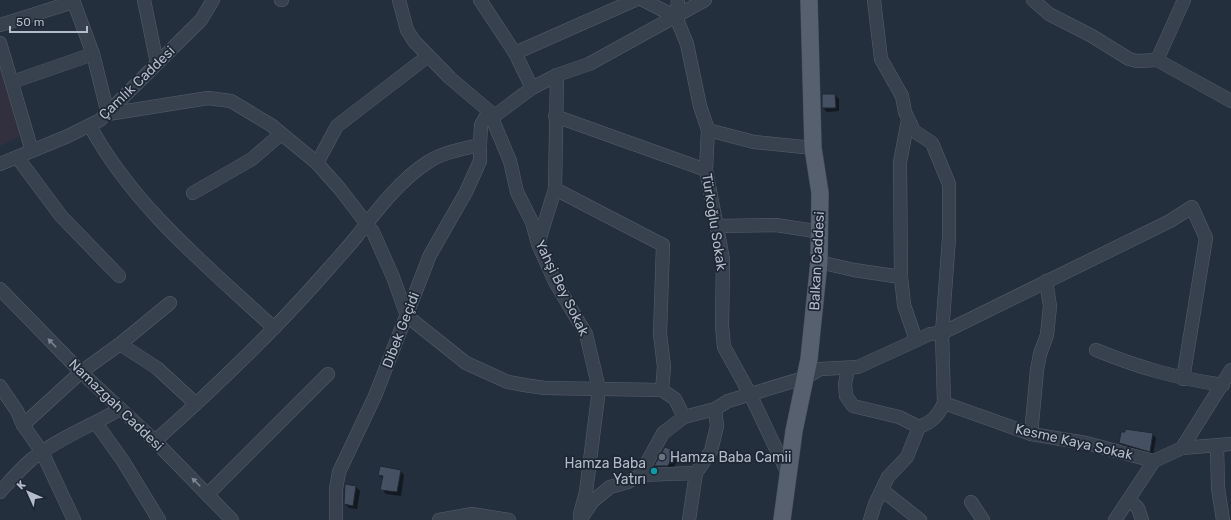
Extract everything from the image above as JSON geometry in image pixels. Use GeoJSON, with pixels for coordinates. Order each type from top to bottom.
{"type":"FeatureCollection","features":[{"type":"Feature","properties":{"kind":"main road","name":"Balkan Caddesi"},"geometry":{"type":"LineString","coordinates":[[782,520],[794,432],[807,377],[819,262],[820,193],[813,148],[809,0]]}},
{"type":"Feature","properties":{"kind":"street"},"geometry":{"type":"LineString","coordinates":[[144,0],[157,63]]}},
{"type":"Feature","properties":{"kind":"street","name":"Çamlık Caddesi"},"geometry":{"type":"LineString","coordinates":[[0,164],[90,126],[108,114],[201,20],[213,0]]}},
{"type":"Feature","properties":{"kind":"street"},"geometry":{"type":"LineString","coordinates":[[399,0],[407,30],[428,56],[450,78],[489,111],[493,117],[532,88],[557,75],[589,64],[676,17],[704,0]]}},
{"type":"Feature","properties":{"kind":"street"},"geometry":{"type":"LineString","coordinates":[[480,0],[515,54],[532,88]]}},
{"type":"Feature","properties":{"kind":"street"},"geometry":{"type":"LineString","coordinates":[[515,54],[635,0]]}},
{"type":"Feature","properties":{"kind":"street"},"geometry":{"type":"LineString","coordinates":[[643,0],[676,17]]}},
{"type":"Feature","properties":{"kind":"street"},"geometry":{"type":"LineString","coordinates":[[676,17],[678,0]]}},
{"type":"Feature","properties":{"kind":"street"},"geometry":{"type":"LineString","coordinates":[[870,520],[888,477],[907,457],[919,427],[929,423],[939,414],[944,403],[942,333],[949,238],[949,184],[932,144],[914,132],[905,112],[902,96],[881,59],[874,0]]}},
{"type":"Feature","properties":{"kind":"street"},"geometry":{"type":"LineString","coordinates":[[1033,0],[1049,14],[1092,36],[1129,59],[1137,61],[1157,60],[1231,101]]}},
{"type":"Feature","properties":{"kind":"street"},"geometry":{"type":"LineString","coordinates":[[1157,60],[1184,0]]}},
{"type":"Feature","properties":{"kind":"street"},"geometry":{"type":"LineString","coordinates":[[0,25],[73,1],[93,54],[108,114],[208,98],[231,101],[260,116],[317,163],[367,222],[393,277],[407,316],[466,363],[508,382],[545,388],[662,390],[675,399],[684,417]]}},
{"type":"Feature","properties":{"kind":"street","name":"Türkoğlu Sokak"},"geometry":{"type":"LineString","coordinates":[[676,17],[687,44],[700,106],[708,130],[706,170],[722,259],[722,326],[724,347],[750,394],[789,476]]}},
{"type":"Feature","properties":{"kind":"street"},"geometry":{"type":"LineString","coordinates":[[0,43],[32,151]]}},
{"type":"Feature","properties":{"kind":"street"},"geometry":{"type":"LineString","coordinates":[[12,82],[93,54]]}},
{"type":"Feature","properties":{"kind":"street"},"geometry":{"type":"LineString","coordinates":[[317,163],[337,126],[428,56]]}},
{"type":"Feature","properties":{"kind":"street"},"geometry":{"type":"LineString","coordinates":[[538,244],[555,190],[555,116],[557,75]]}},
{"type":"Feature","properties":{"kind":"street","name":"Dibek Geçidi"},"geometry":{"type":"LineString","coordinates":[[336,520],[336,489],[339,472],[375,396],[430,255],[466,192],[480,161],[481,125],[489,111]]}},
{"type":"Feature","properties":{"kind":"street","name":"Yahşi Bey Sokak"},"geometry":{"type":"LineString","coordinates":[[489,111],[510,161],[517,192],[532,222],[538,244],[555,282],[586,334],[599,389],[586,492],[579,520]]}},
{"type":"Feature","properties":{"kind":"street"},"geometry":{"type":"LineString","coordinates":[[555,116],[706,170]]}},
{"type":"Feature","properties":{"kind":"street"},"geometry":{"type":"LineString","coordinates":[[908,120],[900,162],[901,277],[904,305],[916,340]]}},
{"type":"Feature","properties":{"kind":"street"},"geometry":{"type":"LineString","coordinates":[[90,126],[119,173],[157,219],[274,328]]}},
{"type":"Feature","properties":{"kind":"street"},"geometry":{"type":"LineString","coordinates":[[708,130],[754,142],[813,148]]}},
{"type":"Feature","properties":{"kind":"street"},"geometry":{"type":"LineString","coordinates":[[193,193],[252,159],[282,134]]}},
{"type":"Feature","properties":{"kind":"street"},"geometry":{"type":"LineString","coordinates":[[155,441],[196,404],[274,328],[335,262],[367,222],[404,180],[429,162],[448,152],[480,145]]}},
{"type":"Feature","properties":{"kind":"street"},"geometry":{"type":"LineString","coordinates":[[17,157],[61,216],[120,276]]}},
{"type":"Feature","properties":{"kind":"street"},"geometry":{"type":"LineString","coordinates":[[555,190],[663,244],[660,334],[664,367],[662,390]]}},
{"type":"Feature","properties":{"kind":"street"},"geometry":{"type":"LineString","coordinates":[[640,475],[663,433],[684,417],[715,409],[728,400],[807,377],[820,369],[848,369],[858,367],[930,334],[942,333],[1170,221],[1192,207],[1206,238],[1183,379]]}},
{"type":"Feature","properties":{"kind":"street"},"geometry":{"type":"LineString","coordinates":[[717,226],[776,225],[820,232]]}},
{"type":"Feature","properties":{"kind":"street"},"geometry":{"type":"LineString","coordinates":[[819,262],[854,270],[901,277]]}},
{"type":"Feature","properties":{"kind":"street"},"geometry":{"type":"LineString","coordinates":[[1031,434],[1037,370],[1040,354],[1047,334],[1050,306],[1046,281]]}},
{"type":"Feature","properties":{"kind":"street","name":"Namazgah Caddesi"},"geometry":{"type":"LineString","coordinates":[[1,294],[155,441],[232,520]]}},
{"type":"Feature","properties":{"kind":"street"},"geometry":{"type":"LineString","coordinates":[[23,426],[81,372],[120,344],[170,303]]}},
{"type":"Feature","properties":{"kind":"street"},"geometry":{"type":"LineString","coordinates":[[120,344],[157,368],[196,404]]}},
{"type":"Feature","properties":{"kind":"street"},"geometry":{"type":"LineString","coordinates":[[1096,350],[1132,365],[1183,379],[1223,386]]}},
{"type":"Feature","properties":{"kind":"street"},"geometry":{"type":"LineString","coordinates":[[848,369],[845,384],[846,396],[853,406],[900,417],[919,427]]}},
{"type":"Feature","properties":{"kind":"street"},"geometry":{"type":"LineString","coordinates":[[1182,448],[1223,386],[1231,370]]}},
{"type":"Feature","properties":{"kind":"street"},"geometry":{"type":"LineString","coordinates":[[208,494],[328,374]]}},
{"type":"Feature","properties":{"kind":"street"},"geometry":{"type":"LineString","coordinates":[[2,395],[42,452],[74,520]]}},
{"type":"Feature","properties":{"kind":"street","name":"Kesme Kaya Sokak"},"geometry":{"type":"LineString","coordinates":[[944,403],[1031,434],[1086,443],[1154,461]]}},
{"type":"Feature","properties":{"kind":"street"},"geometry":{"type":"LineString","coordinates":[[0,492],[16,475],[42,452],[61,440],[96,423],[120,409]]}},
{"type":"Feature","properties":{"kind":"street"},"geometry":{"type":"LineString","coordinates":[[689,520],[696,473],[711,451],[717,426],[715,409]]}},
{"type":"Feature","properties":{"kind":"street"},"geometry":{"type":"LineString","coordinates":[[96,423],[123,461],[159,520]]}},
{"type":"Feature","properties":{"kind":"street"},"geometry":{"type":"LineString","coordinates":[[1115,520],[1154,461],[1182,448],[1231,444]]}},
{"type":"Feature","properties":{"kind":"street"},"geometry":{"type":"LineString","coordinates":[[1217,446],[1218,488],[1223,520]]}},
{"type":"Feature","properties":{"kind":"street"},"geometry":{"type":"LineString","coordinates":[[579,520],[593,501],[610,487],[628,482],[640,475],[696,473]]}},
{"type":"Feature","properties":{"kind":"street"},"geometry":{"type":"LineString","coordinates":[[882,490],[920,520]]}},
{"type":"Feature","properties":{"kind":"street"},"geometry":{"type":"LineString","coordinates":[[1129,500],[1138,508],[1142,520]]}},
{"type":"Feature","properties":{"kind":"street"},"geometry":{"type":"LineString","coordinates":[[971,502],[984,520]]}},
{"type":"Feature","properties":{"kind":"street"},"geometry":{"type":"LineString","coordinates":[[439,520],[472,514],[509,520]]}},
{"type":"Feature","properties":{"kind":"shaded area"},"geometry":{"type":"Polygon","coordinates":[[[0,63],[23,135],[0,146],[0,63]]]}},
{"type":"Feature","properties":{"kind":"building"},"geometry":{"type":"Polygon","coordinates":[[[822,94],[835,94],[836,108],[822,108],[822,94]]]}},
{"type":"Feature","properties":{"kind":"building"},"geometry":{"type":"Polygon","coordinates":[[[1125,429],[1153,433],[1150,452],[1119,443],[1121,432],[1125,432],[1125,429]]]}},
{"type":"Feature","properties":{"kind":"building"},"geometry":{"type":"Polygon","coordinates":[[[665,447],[675,451],[668,466],[654,466],[665,447]]]}},
{"type":"Feature","properties":{"kind":"building"},"geometry":{"type":"Polygon","coordinates":[[[380,466],[401,470],[397,492],[380,490],[383,476],[378,475],[380,466]]]}},
{"type":"Feature","properties":{"kind":"building"},"geometry":{"type":"Polygon","coordinates":[[[345,484],[356,486],[353,506],[344,504],[345,484]]]}},
{"type":"Feature","properties":{"kind":"place","name":"Hamza Baba Camii"},"geometry":{"type":"Point","coordinates":[662,457]}},
{"type":"Feature","properties":{"kind":"place","name":"Hamza Baba Yatırı"},"geometry":{"type":"Point","coordinates":[654,471]}}]}
